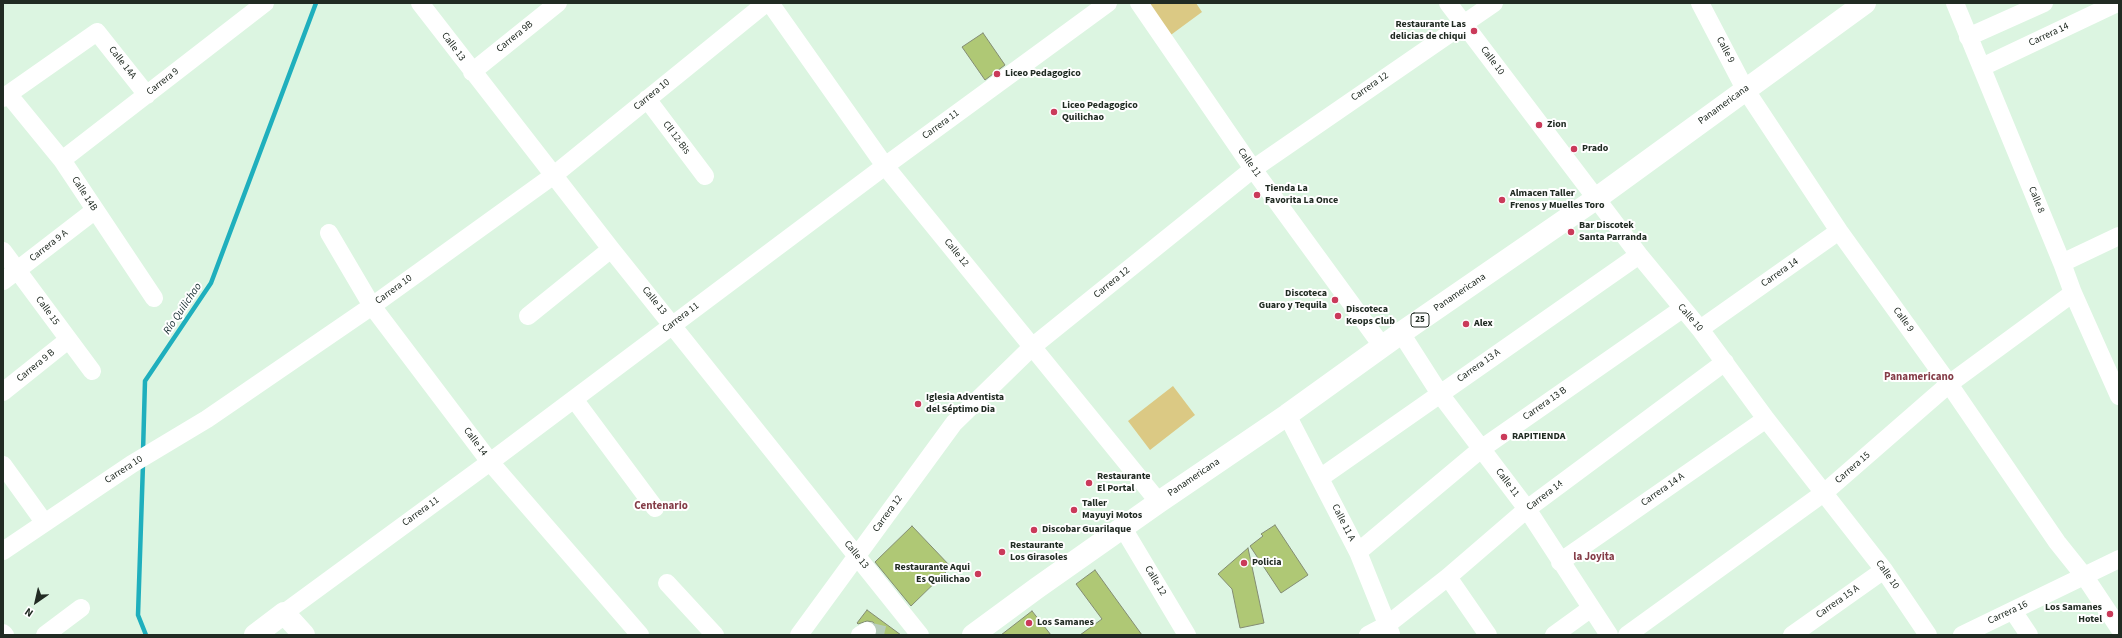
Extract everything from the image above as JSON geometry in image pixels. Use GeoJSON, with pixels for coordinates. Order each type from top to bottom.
{"type":"FeatureCollection","features":[{"type":"Feature","properties":{"kind":"main road","name":"Panamericana"},"geometry":{"type":"LineString","coordinates":[[974,635],[1123,528],[1287,415],[1594,194],[1743,84],[1848,3]]}},
{"type":"Feature","properties":{"kind":"main road","name":"Panamericana"},"geometry":{"type":"LineString","coordinates":[[1743,84],[1865,3]]}},
{"type":"Feature","properties":{"kind":"main road","name":"Panamericana"},"geometry":{"type":"LineString","coordinates":[[958,635],[1032,580],[1153,495],[1282,408],[1377,339],[1594,194]]}},
{"type":"Feature","properties":{"kind":"main road","name":"Carrera 11"},"geometry":{"type":"LineString","coordinates":[[255,635],[284,613]]}},
{"type":"Feature","properties":{"kind":"main road"},"geometry":{"type":"LineString","coordinates":[[284,613],[304,635]]}},
{"type":"Feature","properties":{"kind":"street","name":"Carrera 9"},"geometry":{"type":"LineString","coordinates":[[62,160],[265,3]]}},
{"type":"Feature","properties":{"kind":"street","name":"Calle 13"},"geometry":{"type":"LineString","coordinates":[[420,3],[472,72],[611,249],[673,324],[920,635]]}},
{"type":"Feature","properties":{"kind":"street","name":"Carrera 9B"},"geometry":{"type":"LineString","coordinates":[[472,72],[558,3]]}},
{"type":"Feature","properties":{"kind":"street","name":"Carrera 10"},"geometry":{"type":"LineString","coordinates":[[3,552],[44,522],[132,464],[207,419],[372,306],[554,175],[766,3]]}},
{"type":"Feature","properties":{"kind":"street","name":"Calle 12"},"geometry":{"type":"LineString","coordinates":[[770,3],[885,166],[1153,495]]}},
{"type":"Feature","properties":{"kind":"street","name":"Carrera 11"},"geometry":{"type":"LineString","coordinates":[[284,613],[490,462],[885,166],[1108,3]]}},
{"type":"Feature","properties":{"kind":"street","name":"Calle 11"},"geometry":{"type":"LineString","coordinates":[[1139,3],[1253,169],[1377,339]]}},
{"type":"Feature","properties":{"kind":"street","name":"Calle 10"},"geometry":{"type":"LineString","coordinates":[[1448,3],[1639,255],[1700,329],[1766,419],[1884,570],[1928,635]]}},
{"type":"Feature","properties":{"kind":"street","name":"Carrera 12"},"geometry":{"type":"LineString","coordinates":[[799,635],[858,557],[954,422],[1032,347],[1253,169],[1494,3]]}},
{"type":"Feature","properties":{"kind":"street","name":"Calle 9"},"geometry":{"type":"LineString","coordinates":[[1700,3],[1743,84],[1840,231],[1949,384],[2057,542],[2085,577],[2119,628]]}},
{"type":"Feature","properties":{"kind":"street","name":"Calle 8"},"geometry":{"type":"LineString","coordinates":[[1955,3],[2073,293],[2119,396]]}},
{"type":"Feature","properties":{"kind":"street"},"geometry":{"type":"LineString","coordinates":[[1968,36],[2044,3]]}},
{"type":"Feature","properties":{"kind":"street","name":"Carrera 14"},"geometry":{"type":"LineString","coordinates":[[1982,67],[2117,3]]}},
{"type":"Feature","properties":{"kind":"street","name":"Calle 14A"},"geometry":{"type":"LineString","coordinates":[[6,96],[98,32],[146,95]]}},
{"type":"Feature","properties":{"kind":"street","name":"Calle 14B"},"geometry":{"type":"LineString","coordinates":[[6,96],[62,160],[94,211],[154,298]]}},
{"type":"Feature","properties":{"kind":"street","name":"Cll 12-Bis"},"geometry":{"type":"LineString","coordinates":[[647,100],[705,176]]}},
{"type":"Feature","properties":{"kind":"street","name":"Carrera 9 A"},"geometry":{"type":"LineString","coordinates":[[3,281],[94,211]]}},
{"type":"Feature","properties":{"kind":"street","name":"Carrera 14"},"geometry":{"type":"LineString","coordinates":[[1700,329],[1840,231]]}},
{"type":"Feature","properties":{"kind":"street","name":"Calle 14"},"geometry":{"type":"LineString","coordinates":[[329,234],[372,306],[490,462],[640,635]]}},
{"type":"Feature","properties":{"kind":"street"},"geometry":{"type":"LineString","coordinates":[[2062,263],[2119,236]]}},
{"type":"Feature","properties":{"kind":"street"},"geometry":{"type":"LineString","coordinates":[[528,316],[611,249]]}},
{"type":"Feature","properties":{"kind":"street","name":"Calle 15"},"geometry":{"type":"LineString","coordinates":[[3,251],[92,371]]}},
{"type":"Feature","properties":{"kind":"street","name":"Carrera 13 A"},"geometry":{"type":"LineString","coordinates":[[1320,478],[1639,255]]}},
{"type":"Feature","properties":{"kind":"street","name":"Carrera 15"},"geometry":{"type":"LineString","coordinates":[[1627,635],[1824,492],[1949,384],[2073,293]]}},
{"type":"Feature","properties":{"kind":"street","name":"Carrera 13 B"},"geometry":{"type":"LineString","coordinates":[[1358,552],[1481,449],[1682,309]]}},
{"type":"Feature","properties":{"kind":"street","name":"Calle 11"},"geometry":{"type":"LineString","coordinates":[[1401,333],[1440,394],[1527,509],[1608,635]]}},
{"type":"Feature","properties":{"kind":"street","name":"Carrera 9 B"},"geometry":{"type":"LineString","coordinates":[[3,392],[68,340]]}},
{"type":"Feature","properties":{"kind":"street","name":"Carrera 14"},"geometry":{"type":"LineString","coordinates":[[1368,635],[1389,630],[1527,509],[1725,362]]}},
{"type":"Feature","properties":{"kind":"street"},"geometry":{"type":"LineString","coordinates":[[574,398],[655,508]]}},
{"type":"Feature","properties":{"kind":"street","name":"Calle 11 A"},"geometry":{"type":"LineString","coordinates":[[1287,415],[1358,552],[1389,630]]}},
{"type":"Feature","properties":{"kind":"street","name":"Carrera 14 A"},"geometry":{"type":"LineString","coordinates":[[1560,562],[1766,419]]}},
{"type":"Feature","properties":{"kind":"street"},"geometry":{"type":"LineString","coordinates":[[3,465],[44,522]]}},
{"type":"Feature","properties":{"kind":"street","name":"Calle 12"},"geometry":{"type":"LineString","coordinates":[[1123,528],[1187,635]]}},
{"type":"Feature","properties":{"kind":"street","name":"Carrera 16"},"geometry":{"type":"LineString","coordinates":[[1962,635],[2085,577],[2119,559]]}},
{"type":"Feature","properties":{"kind":"street","name":"Carrera 15 A"},"geometry":{"type":"LineString","coordinates":[[1792,635],[1884,570]]}},
{"type":"Feature","properties":{"kind":"street"},"geometry":{"type":"LineString","coordinates":[[1448,577],[1488,635]]}},
{"type":"Feature","properties":{"kind":"street"},"geometry":{"type":"LineString","coordinates":[[666,583],[715,635]]}},
{"type":"Feature","properties":{"kind":"street"},"geometry":{"type":"LineString","coordinates":[[45,635],[81,608]]}},
{"type":"Feature","properties":{"kind":"street"},"geometry":{"type":"LineString","coordinates":[[1554,635],[1590,609]]}},
{"type":"Feature","properties":{"kind":"street"},"geometry":{"type":"LineString","coordinates":[[2013,611],[2029,635]]}},
{"type":"Feature","properties":{"kind":"shaded area"},"geometry":{"type":"Polygon","coordinates":[[[1143,3],[1196,3],[1202,12],[1168,37],[1143,3]]]}},
{"type":"Feature","properties":{"kind":"shaded area"},"geometry":{"type":"Polygon","coordinates":[[[1173,386],[1195,415],[1150,450],[1128,421],[1173,386]]]}},
{"type":"Feature","properties":{"kind":"building"},"geometry":{"type":"Polygon","coordinates":[[[983,33],[1005,65],[985,80],[962,47],[983,33]]]}},
{"type":"Feature","properties":{"kind":"building"},"geometry":{"type":"Polygon","coordinates":[[[1275,525],[1308,575],[1281,593],[1250,546],[1263,536],[1261,534],[1275,525]]]}},
{"type":"Feature","properties":{"kind":"building"},"geometry":{"type":"Polygon","coordinates":[[[912,526],[951,567],[911,606],[875,562],[912,526]]]}},
{"type":"Feature","properties":{"kind":"building"},"geometry":{"type":"Polygon","coordinates":[[[1248,548],[1264,623],[1240,628],[1232,589],[1218,574],[1248,548]]]}},
{"type":"Feature","properties":{"kind":"building"},"geometry":{"type":"Polygon","coordinates":[[[1095,570],[1142,635],[1080,635],[1102,619],[1076,584],[1095,570]]]}},
{"type":"Feature","properties":{"kind":"building"},"geometry":{"type":"Polygon","coordinates":[[[867,610],[901,635],[876,635],[876,626],[873,622],[867,621],[858,624],[857,623],[867,610]]]}},
{"type":"Feature","properties":{"kind":"building","name":"Los Samanes"},"geometry":{"type":"Polygon","coordinates":[[[1032,611],[1051,635],[1001,635],[1032,611]]]}},
{"type":"Feature","properties":{"kind":"waterway","name":"Río Quilichao"},"geometry":{"type":"LineString","coordinates":[[143,452],[145,381],[211,283],[316,3]]}},
{"type":"Feature","properties":{"kind":"waterway","name":"Río Quilichao"},"geometry":{"type":"LineString","coordinates":[[143,464],[138,615],[146,635]]}},
{"type":"Feature","properties":{"kind":"tunnel"},"geometry":{"type":"LineString","coordinates":[[867,631],[884,635]]}},
{"type":"Feature","properties":{"kind":"place","name":"Restaurante Las delicias de chiqui"},"geometry":{"type":"Point","coordinates":[1474,31]}},
{"type":"Feature","properties":{"kind":"place","name":"Liceo Pedagogico"},"geometry":{"type":"Point","coordinates":[997,74]}},
{"type":"Feature","properties":{"kind":"place","name":"Liceo Pedagogico Quilichao"},"geometry":{"type":"Point","coordinates":[1054,112]}},
{"type":"Feature","properties":{"kind":"place","name":"Zion"},"geometry":{"type":"Point","coordinates":[1539,125]}},
{"type":"Feature","properties":{"kind":"place","name":"Prado"},"geometry":{"type":"Point","coordinates":[1574,149]}},
{"type":"Feature","properties":{"kind":"place","name":"Tienda La Favorita La Once"},"geometry":{"type":"Point","coordinates":[1257,195]}},
{"type":"Feature","properties":{"kind":"place","name":"Almacen Taller Frenos y Muelles Toro"},"geometry":{"type":"Point","coordinates":[1502,200]}},
{"type":"Feature","properties":{"kind":"place","name":"Bar Discotek Santa Parranda"},"geometry":{"type":"Point","coordinates":[1571,232]}},
{"type":"Feature","properties":{"kind":"place","name":"Discoteca Guaro y Tequila"},"geometry":{"type":"Point","coordinates":[1335,300]}},
{"type":"Feature","properties":{"kind":"place","name":"Discoteca Keops Club"},"geometry":{"type":"Point","coordinates":[1338,316]}},
{"type":"Feature","properties":{"kind":"place","name":"Alex"},"geometry":{"type":"Point","coordinates":[1466,324]}},
{"type":"Feature","properties":{"kind":"place","name":"Iglesia Adventista del Séptimo Dia"},"geometry":{"type":"Point","coordinates":[918,404]}},
{"type":"Feature","properties":{"kind":"place","name":"RAPITIENDA"},"geometry":{"type":"Point","coordinates":[1504,437]}},
{"type":"Feature","properties":{"kind":"place","name":"Restaurante El Portal"},"geometry":{"type":"Point","coordinates":[1089,483]}},
{"type":"Feature","properties":{"kind":"place","name":"Taller Mayuyi Motos"},"geometry":{"type":"Point","coordinates":[1074,510]}},
{"type":"Feature","properties":{"kind":"place","name":"Discobar Guarilaque"},"geometry":{"type":"Point","coordinates":[1034,530]}},
{"type":"Feature","properties":{"kind":"place","name":"Restaurante Los Girasoles"},"geometry":{"type":"Point","coordinates":[1002,552]}},
{"type":"Feature","properties":{"kind":"place","name":"Policia"},"geometry":{"type":"Point","coordinates":[1244,563]}},
{"type":"Feature","properties":{"kind":"place","name":"Restaurante Aqui Es Quilichao"},"geometry":{"type":"Point","coordinates":[978,574]}},
{"type":"Feature","properties":{"kind":"place","name":"Los Samanes Hotel"},"geometry":{"type":"Point","coordinates":[2110,614]}},
{"type":"Feature","properties":{"kind":"place","name":"Los Samanes"},"geometry":{"type":"Point","coordinates":[1029,623]}},
{"type":"Feature","properties":{"kind":"district","name":"Panamericano"},"geometry":{"type":"Point","coordinates":[1919,378]}},
{"type":"Feature","properties":{"kind":"district","name":"Centenario"},"geometry":{"type":"Point","coordinates":[661,507]}},
{"type":"Feature","properties":{"kind":"district","name":"la Joyita"},"geometry":{"type":"Point","coordinates":[1594,558]}}]}
